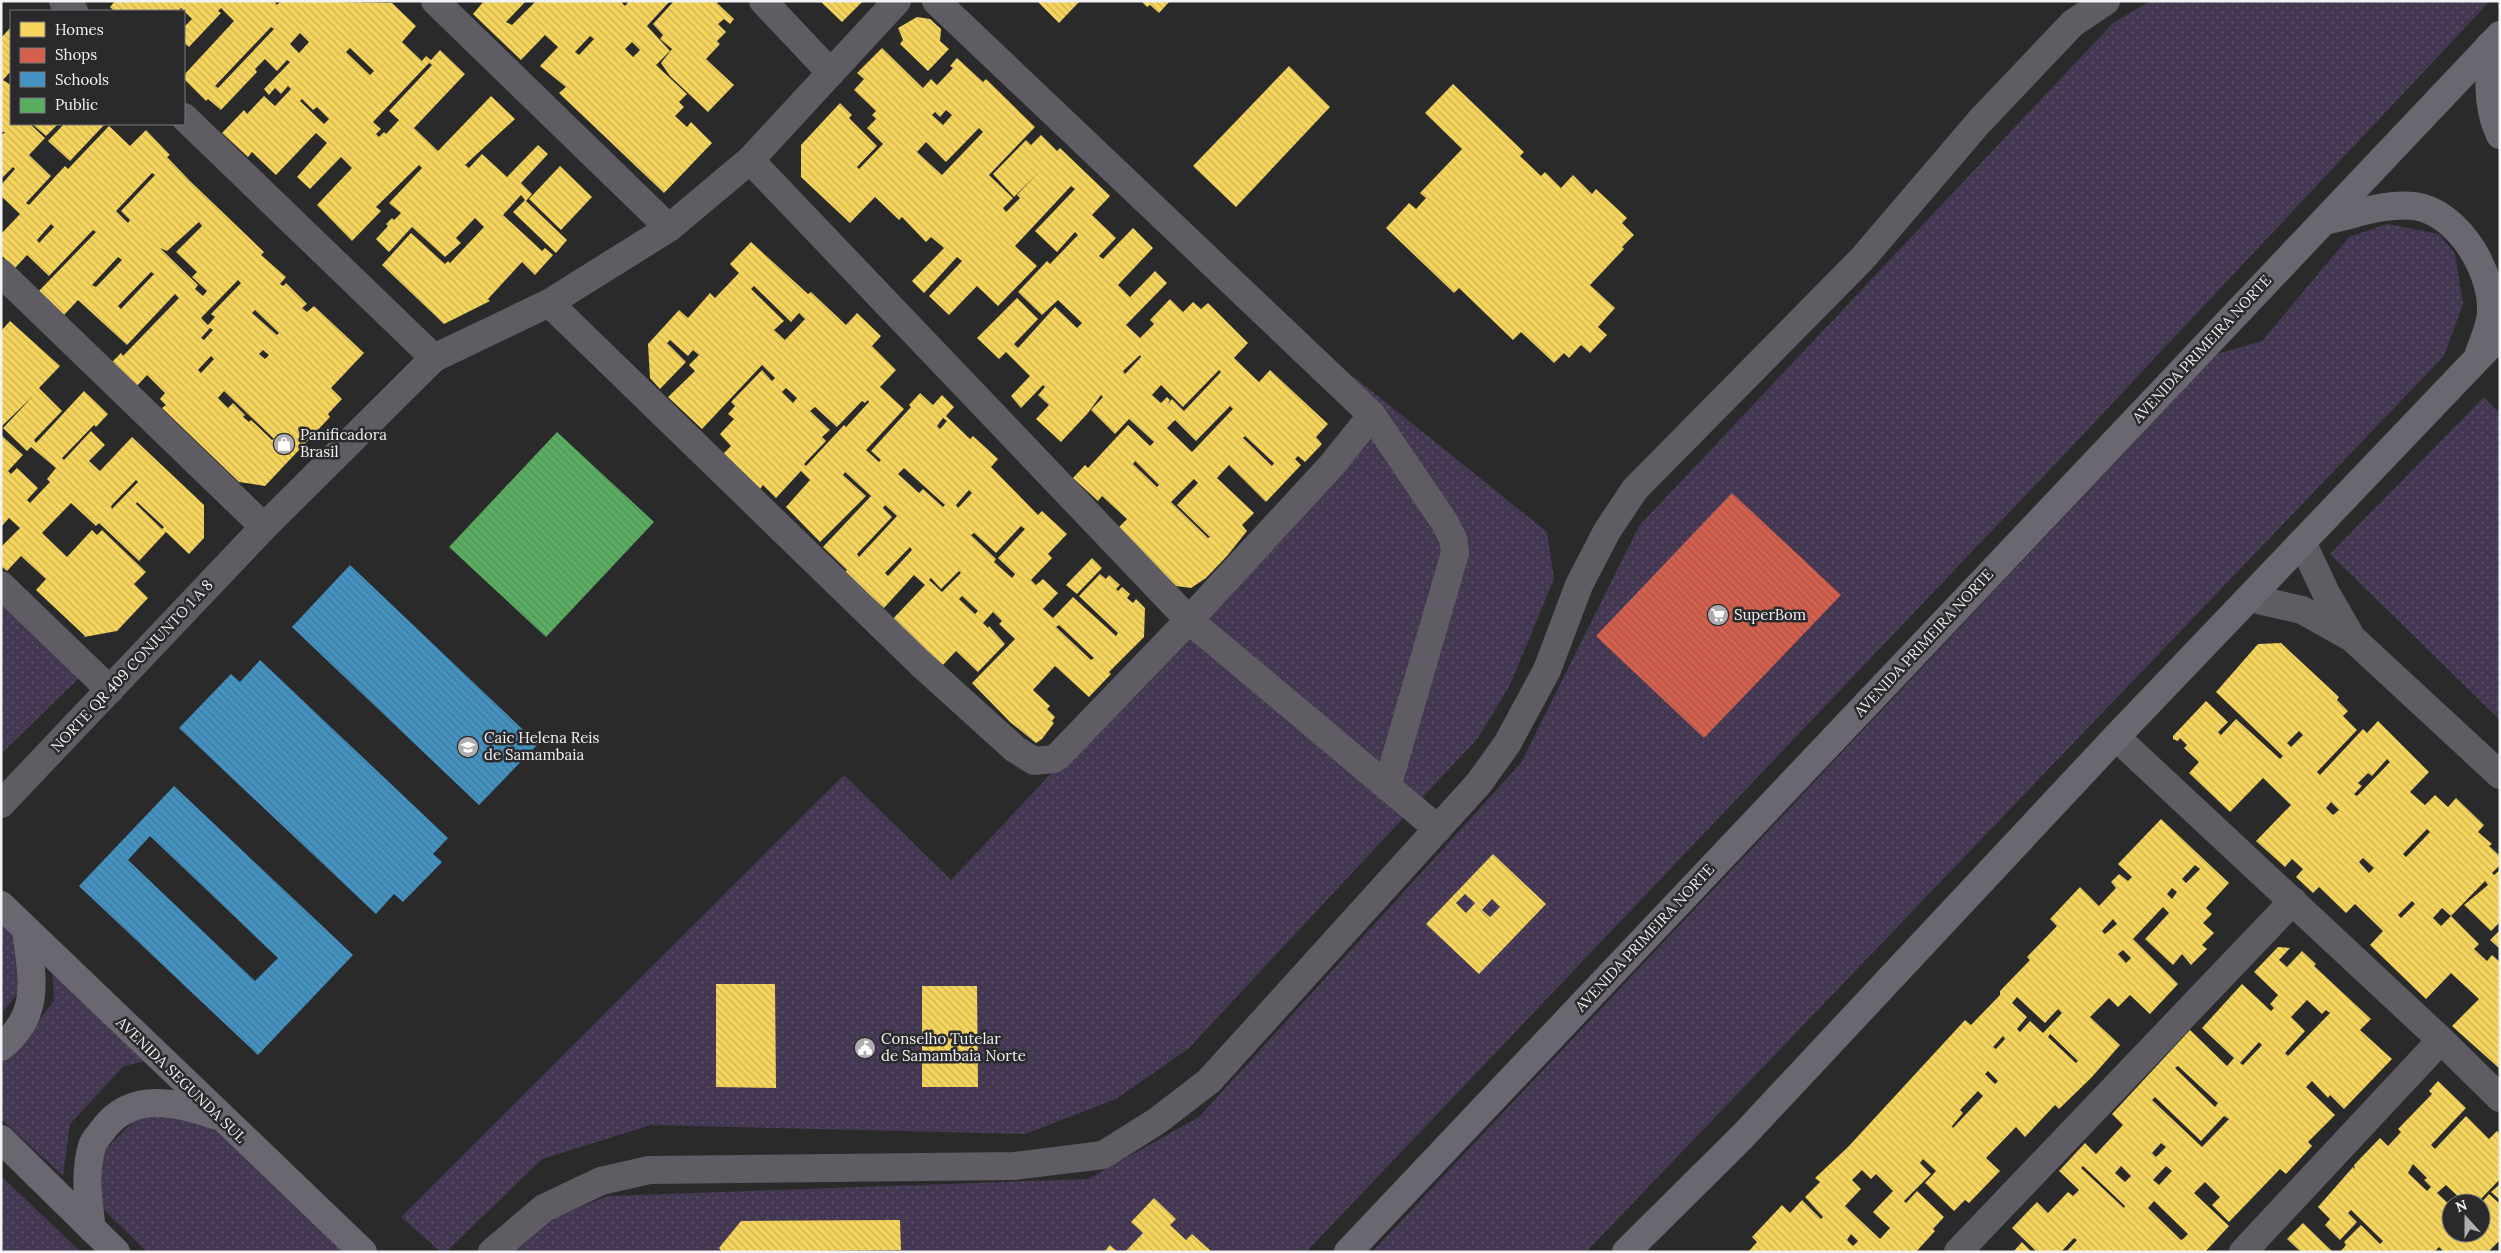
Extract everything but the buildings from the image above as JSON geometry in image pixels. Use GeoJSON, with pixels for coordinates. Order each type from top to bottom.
{"type":"FeatureCollection","features":[{"type":"Feature","properties":{"kind":"main road"},"geometry":{"type":"LineString","coordinates":[[2495,40],[2489,94],[2494,124],[2500,135]]}},
{"type":"Feature","properties":{"kind":"main road","name":"AVENIDA PRIMEIRA NORTE"},"geometry":{"type":"LineString","coordinates":[[1348,1252],[2495,40]]}},
{"type":"Feature","properties":{"kind":"main road"},"geometry":{"type":"LineString","coordinates":[[2324,221],[2382,205],[2416,206],[2444,216],[2472,248],[2489,285],[2490,320],[2477,359]]}},
{"type":"Feature","properties":{"kind":"main road"},"geometry":{"type":"LineString","coordinates":[[1626,1252],[1742,1137],[2116,737],[2500,335]]}},
{"type":"Feature","properties":{"kind":"main road","name":"AVENIDA SEGUNDA SUL"},"geometry":{"type":"LineString","coordinates":[[1,905],[363,1252]]}},
{"type":"Feature","properties":{"kind":"main road"},"geometry":{"type":"LineString","coordinates":[[1,1047],[18,1031],[30,1010],[33,992],[26,930]]}},
{"type":"Feature","properties":{"kind":"main road"},"geometry":{"type":"LineString","coordinates":[[92,1229],[86,1189],[92,1144],[113,1117],[137,1104],[164,1102],[190,1107],[220,1117]]}},
{"type":"Feature","properties":{"kind":"main road"},"geometry":{"type":"LineString","coordinates":[[1,1139],[116,1252]]}},
{"type":"Feature","properties":{"kind":"street"},"geometry":{"type":"LineString","coordinates":[[64,1],[73,10]]}},
{"type":"Feature","properties":{"kind":"street"},"geometry":{"type":"LineString","coordinates":[[435,1],[669,228]]}},
{"type":"Feature","properties":{"kind":"street"},"geometry":{"type":"LineString","coordinates":[[764,1],[831,73]]}},
{"type":"Feature","properties":{"kind":"street","name":"NORTE QR 409 CONJUNTO 1 A 8"},"geometry":{"type":"LineString","coordinates":[[1,804],[264,527],[434,358],[549,303],[669,228],[750,160],[897,1]]}},
{"type":"Feature","properties":{"kind":"street"},"geometry":{"type":"LineString","coordinates":[[936,1],[1372,415],[1445,523],[1453,539],[1455,553],[1387,787]]}},
{"type":"Feature","properties":{"kind":"street"},"geometry":{"type":"LineString","coordinates":[[492,1252],[544,1208],[601,1180],[649,1170],[1014,1166],[1103,1155],[1157,1121],[1209,1082],[1479,783],[1507,744],[1547,670],[1580,585],[1607,531],[1634,489],[1862,259],[2072,12],[2106,1]]}},
{"type":"Feature","properties":{"kind":"street"},"geometry":{"type":"LineString","coordinates":[[185,118],[434,358]]}},
{"type":"Feature","properties":{"kind":"street"},"geometry":{"type":"LineString","coordinates":[[750,160],[1189,620],[1438,829]]}},
{"type":"Feature","properties":{"kind":"street"},"geometry":{"type":"LineString","coordinates":[[1,273],[264,527]]}},
{"type":"Feature","properties":{"kind":"street"},"geometry":{"type":"LineString","coordinates":[[549,303],[920,663],[1015,749],[1034,761],[1045,761],[1060,754],[1189,620],[1331,466],[1372,415]]}},
{"type":"Feature","properties":{"kind":"street"},"geometry":{"type":"LineString","coordinates":[[2302,542],[2326,593],[2352,638]]}},
{"type":"Feature","properties":{"kind":"street"},"geometry":{"type":"LineString","coordinates":[[1,585],[110,690]]}},
{"type":"Feature","properties":{"kind":"street"},"geometry":{"type":"LineString","coordinates":[[2250,598],[2302,610],[2352,638],[2500,775]]}},
{"type":"Feature","properties":{"kind":"street"},"geometry":{"type":"LineString","coordinates":[[2116,737],[2442,1040],[2500,1098]]}},
{"type":"Feature","properties":{"kind":"street"},"geometry":{"type":"LineString","coordinates":[[1958,1252],[2293,901]]}},
{"type":"Feature","properties":{"kind":"street"},"geometry":{"type":"LineString","coordinates":[[2243,1252],[2442,1040]]}},
{"type":"Feature","properties":{"kind":"shaded area"},"geometry":{"type":"Polygon","coordinates":[[[2150,1],[2490,1],[2061,458],[1306,1252],[511,1252],[545,1221],[608,1196],[1088,1179],[1199,1117],[1521,763],[1639,526],[2113,23],[2150,1]]]}},
{"type":"Feature","properties":{"kind":"shaded area"},"geometry":{"type":"Polygon","coordinates":[[[2387,224],[2439,234],[2455,254],[2463,304],[2444,356],[1586,1252],[1372,1252],[2217,354],[2262,341],[2349,237],[2387,224]]]}},
{"type":"Feature","properties":{"kind":"shaded area"},"geometry":{"type":"Polygon","coordinates":[[[1353,376],[1547,532],[1554,579],[1510,685],[1478,738],[1188,1049],[1116,1099],[1025,1134],[651,1125],[542,1159],[446,1252],[441,1252],[401,1217],[844,775],[951,880],[1365,439],[1353,376]]]}},
{"type":"Feature","properties":{"kind":"shaded area"},"geometry":{"type":"Polygon","coordinates":[[[2484,397],[2500,413],[2500,720],[2330,554],[2484,397]]]}},
{"type":"Feature","properties":{"kind":"shaded area"},"geometry":{"type":"Polygon","coordinates":[[[1,601],[81,676],[1,754],[1,601]]]}},
{"type":"Feature","properties":{"kind":"shaded area"},"geometry":{"type":"Polygon","coordinates":[[[1,910],[13,921],[20,990],[1,1014],[1,910]]]}},
{"type":"Feature","properties":{"kind":"shaded area"},"geometry":{"type":"Polygon","coordinates":[[[51,953],[163,1057],[124,1066],[70,1124],[63,1176],[1,1119],[1,1061],[7,1060],[54,1001],[51,953]]]}},
{"type":"Feature","properties":{"kind":"shaded area"},"geometry":{"type":"Polygon","coordinates":[[[195,1100],[357,1252],[147,1252],[96,1202],[103,1152],[153,1102],[195,1100]]]}},
{"type":"Feature","properties":{"kind":"shaded area"},"geometry":{"type":"Polygon","coordinates":[[[1,1176],[81,1252],[1,1252],[1,1176]]]}},
{"type":"Feature","properties":{"kind":"place","name":"Panificadora Brasil"},"geometry":{"type":"Point","coordinates":[284,444]}},
{"type":"Feature","properties":{"kind":"place","name":"SuperBom"},"geometry":{"type":"Point","coordinates":[1718,615]}},
{"type":"Feature","properties":{"kind":"place","name":"Caic Helena Reis de Samambaia"},"geometry":{"type":"Point","coordinates":[468,747]}},
{"type":"Feature","properties":{"kind":"place","name":"Conselho Tutelar de Samambaia Norte"},"geometry":{"type":"Point","coordinates":[865,1048]}}]}
